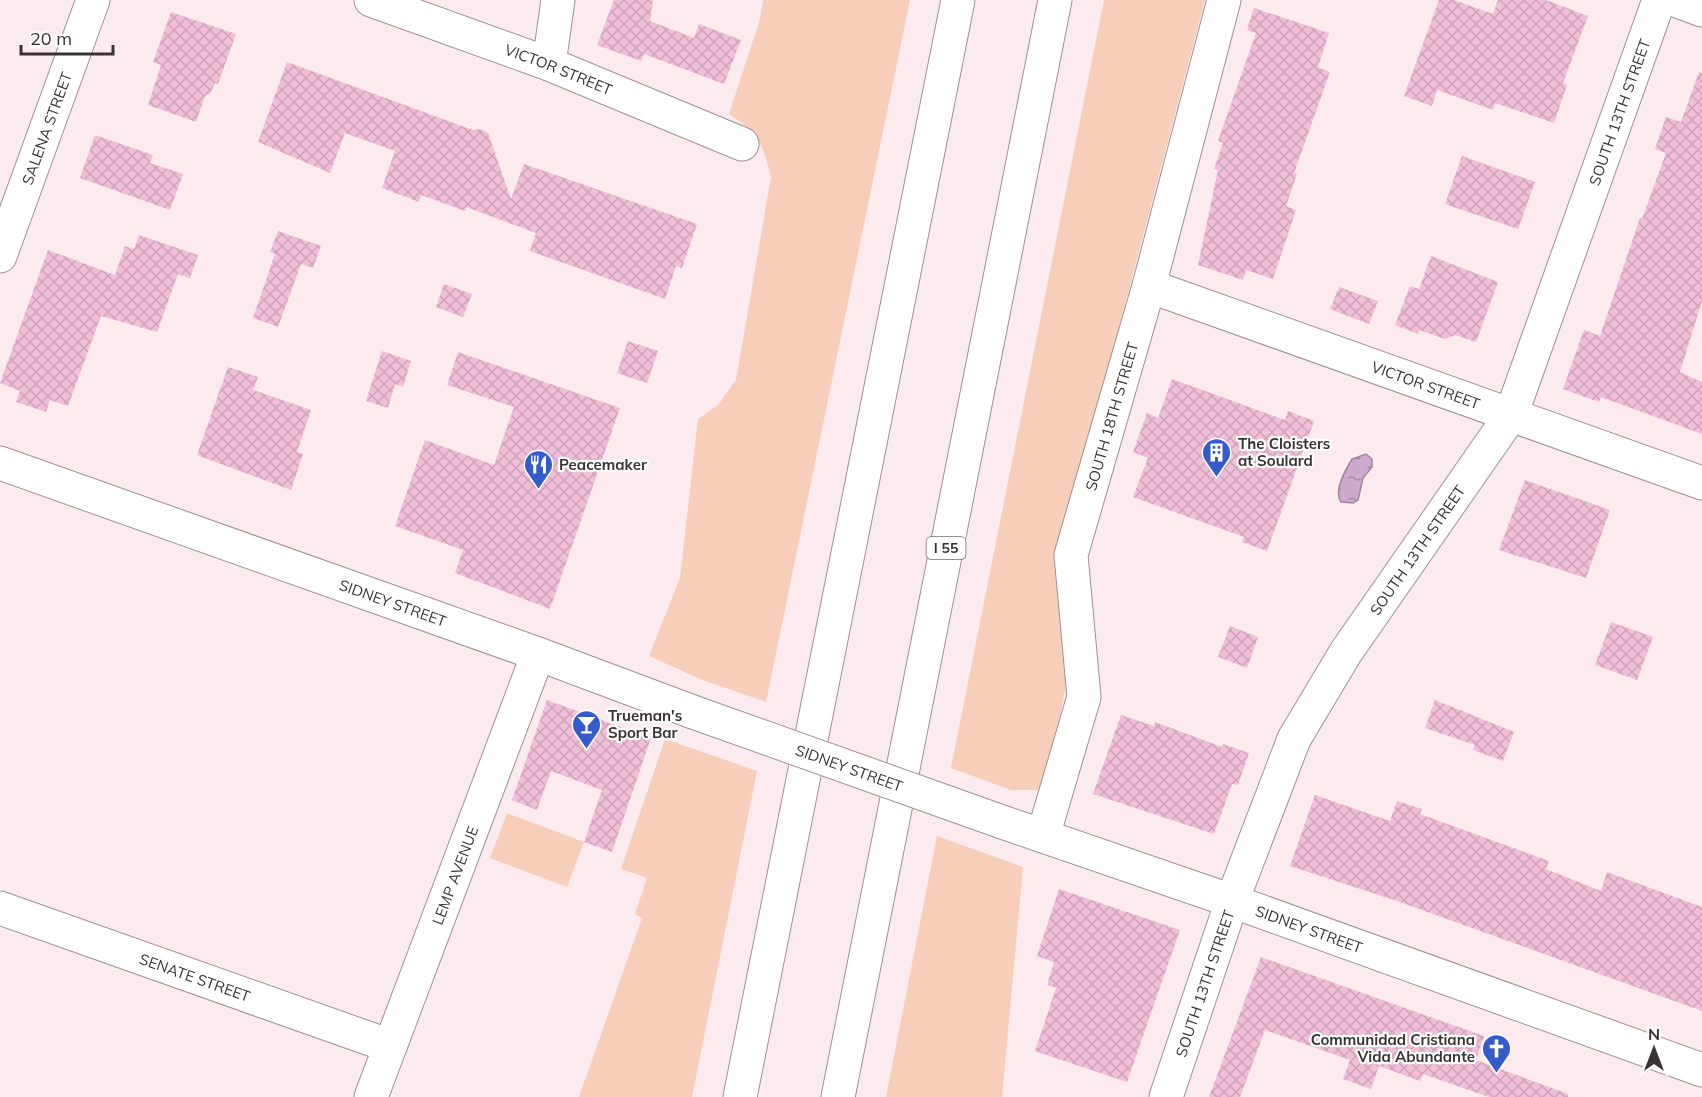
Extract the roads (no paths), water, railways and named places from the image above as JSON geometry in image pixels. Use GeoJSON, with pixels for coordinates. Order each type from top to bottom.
{"type":"FeatureCollection","features":[{"type":"Feature","properties":{"kind":"main road","name":"SALENA STREET"},"geometry":{"type":"LineString","coordinates":[[0,256],[93,0]]}},
{"type":"Feature","properties":{"kind":"main road","name":"VICTOR STREET"},"geometry":{"type":"LineString","coordinates":[[370,0],[549,64],[742,144]]}},
{"type":"Feature","properties":{"kind":"main road"},"geometry":{"type":"LineString","coordinates":[[549,64],[558,0]]}},
{"type":"Feature","properties":{"kind":"main road"},"geometry":{"type":"LineString","coordinates":[[740,1097],[958,0]]}},
{"type":"Feature","properties":{"kind":"main road","name":"I 55"},"geometry":{"type":"LineString","coordinates":[[838,1097],[1055,0]]}},
{"type":"Feature","properties":{"kind":"main road","name":"SOUTH 18TH STREET"},"geometry":{"type":"LineString","coordinates":[[1042,836],[1084,697],[1071,555],[1149,286],[1224,0]]}},
{"type":"Feature","properties":{"kind":"main road","name":"SOUTH 13TH STREET"},"geometry":{"type":"LineString","coordinates":[[1166,1097],[1232,901],[1294,739],[1346,652],[1511,416],[1659,0]]}},
{"type":"Feature","properties":{"kind":"main road"},"geometry":{"type":"LineString","coordinates":[[1676,0],[1702,10]]}},
{"type":"Feature","properties":{"kind":"main road","name":"VICTOR STREET"},"geometry":{"type":"LineString","coordinates":[[1149,286],[1702,483]]}},
{"type":"Feature","properties":{"kind":"main road","name":"SIDNEY STREET"},"geometry":{"type":"LineString","coordinates":[[0,463],[1702,1070]]}},
{"type":"Feature","properties":{"kind":"main road","name":"LEMP AVENUE"},"geometry":{"type":"LineString","coordinates":[[371,1097],[538,654]]}},
{"type":"Feature","properties":{"kind":"main road","name":"SENATE STREET"},"geometry":{"type":"LineString","coordinates":[[0,908],[390,1046]]}},
{"type":"Feature","properties":{"kind":"water"},"geometry":{"type":"Polygon","coordinates":[[[1366,454],[1372,459],[1372,467],[1363,478],[1358,500],[1353,503],[1341,502],[1339,486],[1347,468],[1352,459],[1366,454]]]}},
{"type":"Feature","properties":{"kind":"place","name":"The Cloisters at Soulard"},"geometry":{"type":"Point","coordinates":[1217,478]}},
{"type":"Feature","properties":{"kind":"place","name":"Peacemaker"},"geometry":{"type":"Point","coordinates":[538,490]}},
{"type":"Feature","properties":{"kind":"place","name":"Trueman's Sport Bar"},"geometry":{"type":"Point","coordinates":[587,750]}},
{"type":"Feature","properties":{"kind":"place","name":"Communidad Cristiana Vida Abundante"},"geometry":{"type":"Point","coordinates":[1496,1074]}}]}
